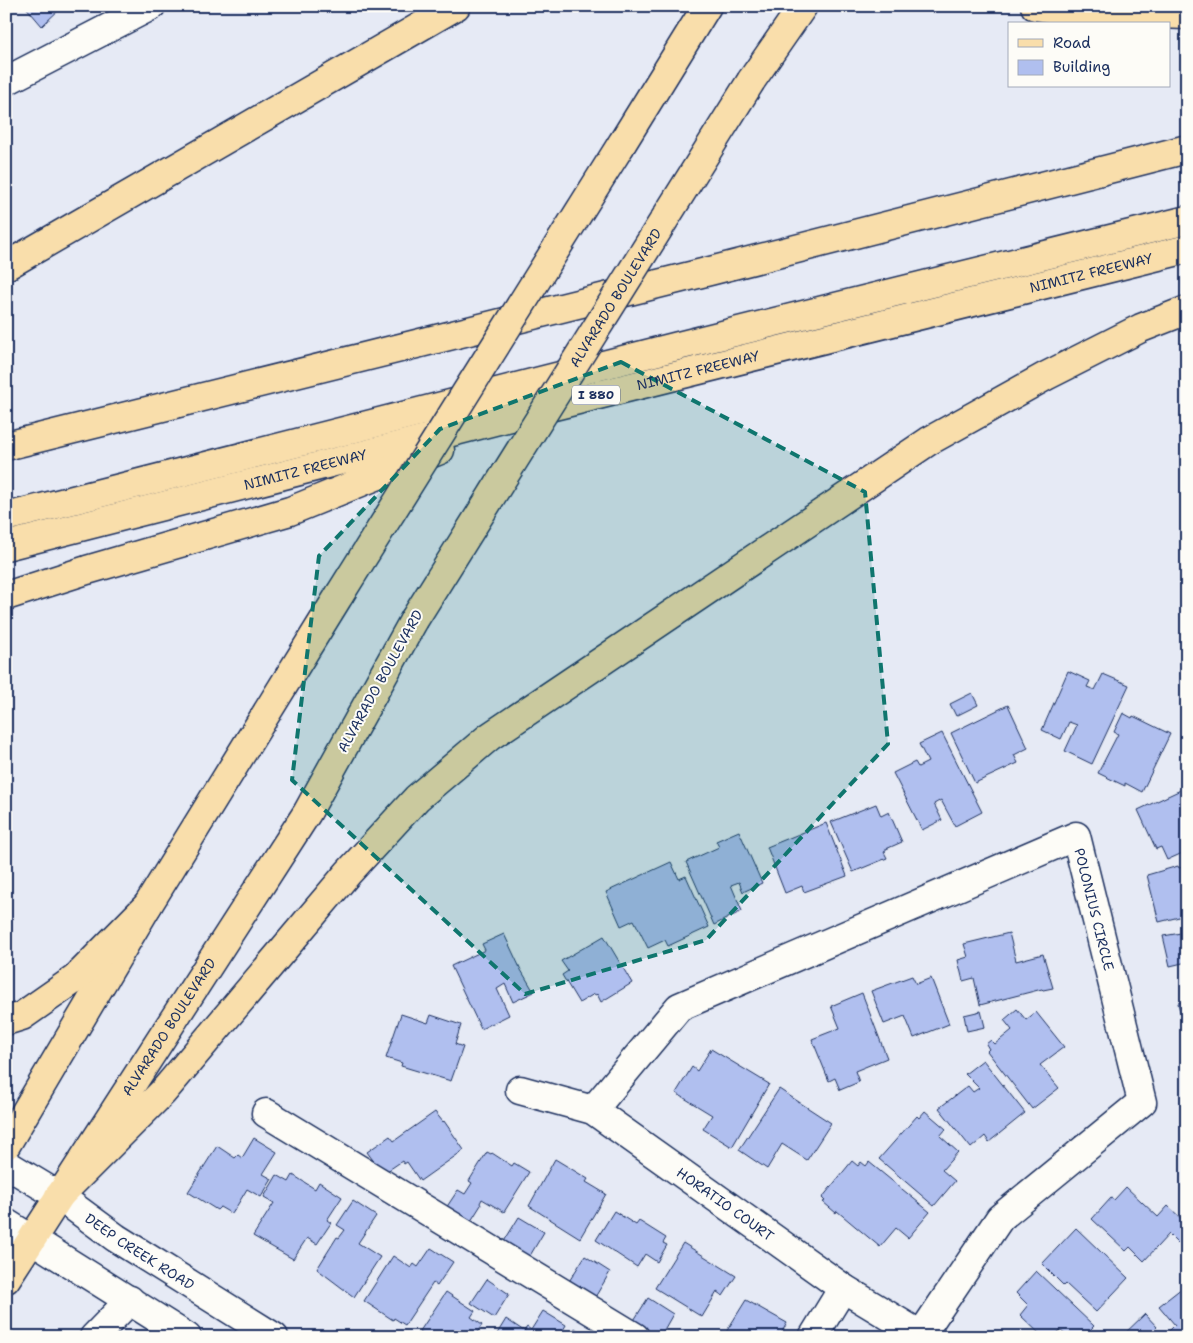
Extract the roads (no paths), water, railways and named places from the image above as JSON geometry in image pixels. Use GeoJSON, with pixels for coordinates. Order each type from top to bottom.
{"type":"FeatureCollection","features":[{"type":"Feature","properties":{"kind":"main road"},"geometry":{"type":"LineString","coordinates":[[6,266],[456,6]]}},
{"type":"Feature","properties":{"kind":"main road"},"geometry":{"type":"LineString","coordinates":[[6,1145],[148,905],[707,6]]}},
{"type":"Feature","properties":{"kind":"main road","name":"ALVARADO BOULEVARD"},"geometry":{"type":"LineString","coordinates":[[6,1279],[307,813],[414,620],[751,81],[803,6]]}},
{"type":"Feature","properties":{"kind":"main road"},"geometry":{"type":"LineString","coordinates":[[1035,6],[1068,11],[1187,14]]}},
{"type":"Feature","properties":{"kind":"main road"},"geometry":{"type":"LineString","coordinates":[[6,446],[719,269],[1187,149]]}},
{"type":"Feature","properties":{"kind":"main road","name":"I 880"},"geometry":{"type":"LineString","coordinates":[[6,516],[1187,220]]}},
{"type":"Feature","properties":{"kind":"main road","name":"NIMITZ FREEWAY"},"geometry":{"type":"LineString","coordinates":[[6,546],[538,410],[1187,249]]}},
{"type":"Feature","properties":{"kind":"main road"},"geometry":{"type":"LineString","coordinates":[[60,1196],[163,1092],[348,872],[417,798],[489,737],[929,441],[1046,376],[1141,328],[1187,310]]}},
{"type":"Feature","properties":{"kind":"main road"},"geometry":{"type":"LineString","coordinates":[[6,596],[86,570],[290,511],[538,410]]}},
{"type":"Feature","properties":{"kind":"main road"},"geometry":{"type":"LineString","coordinates":[[6,1021],[22,1016],[75,979],[148,905]]}},
{"type":"Feature","properties":{"kind":"street"},"geometry":{"type":"LineString","coordinates":[[7,79],[60,54],[151,6]]}},
{"type":"Feature","properties":{"kind":"street","name":"POLONIUS CIRCLE"},"geometry":{"type":"LineString","coordinates":[[593,1110],[679,1007],[1076,836],[1142,1102],[1000,1218],[922,1336]]}},
{"type":"Feature","properties":{"kind":"street","name":"HORATIO COURT"},"geometry":{"type":"LineString","coordinates":[[520,1090],[593,1110],[843,1288],[922,1336]]}},
{"type":"Feature","properties":{"kind":"street"},"geometry":{"type":"LineString","coordinates":[[266,1113],[635,1337]]}},
{"type":"Feature","properties":{"kind":"street","name":"DEEP CREEK ROAD"},"geometry":{"type":"LineString","coordinates":[[6,1164],[60,1196],[116,1238],[274,1337]]}},
{"type":"Feature","properties":{"kind":"street"},"geometry":{"type":"LineString","coordinates":[[6,1223],[187,1337]]}},
{"type":"Feature","properties":{"kind":"street"},"geometry":{"type":"LineString","coordinates":[[813,1337],[843,1288]]}},
{"type":"Feature","properties":{"kind":"street"},"geometry":{"type":"LineString","coordinates":[[94,1337],[130,1300]]}}]}
